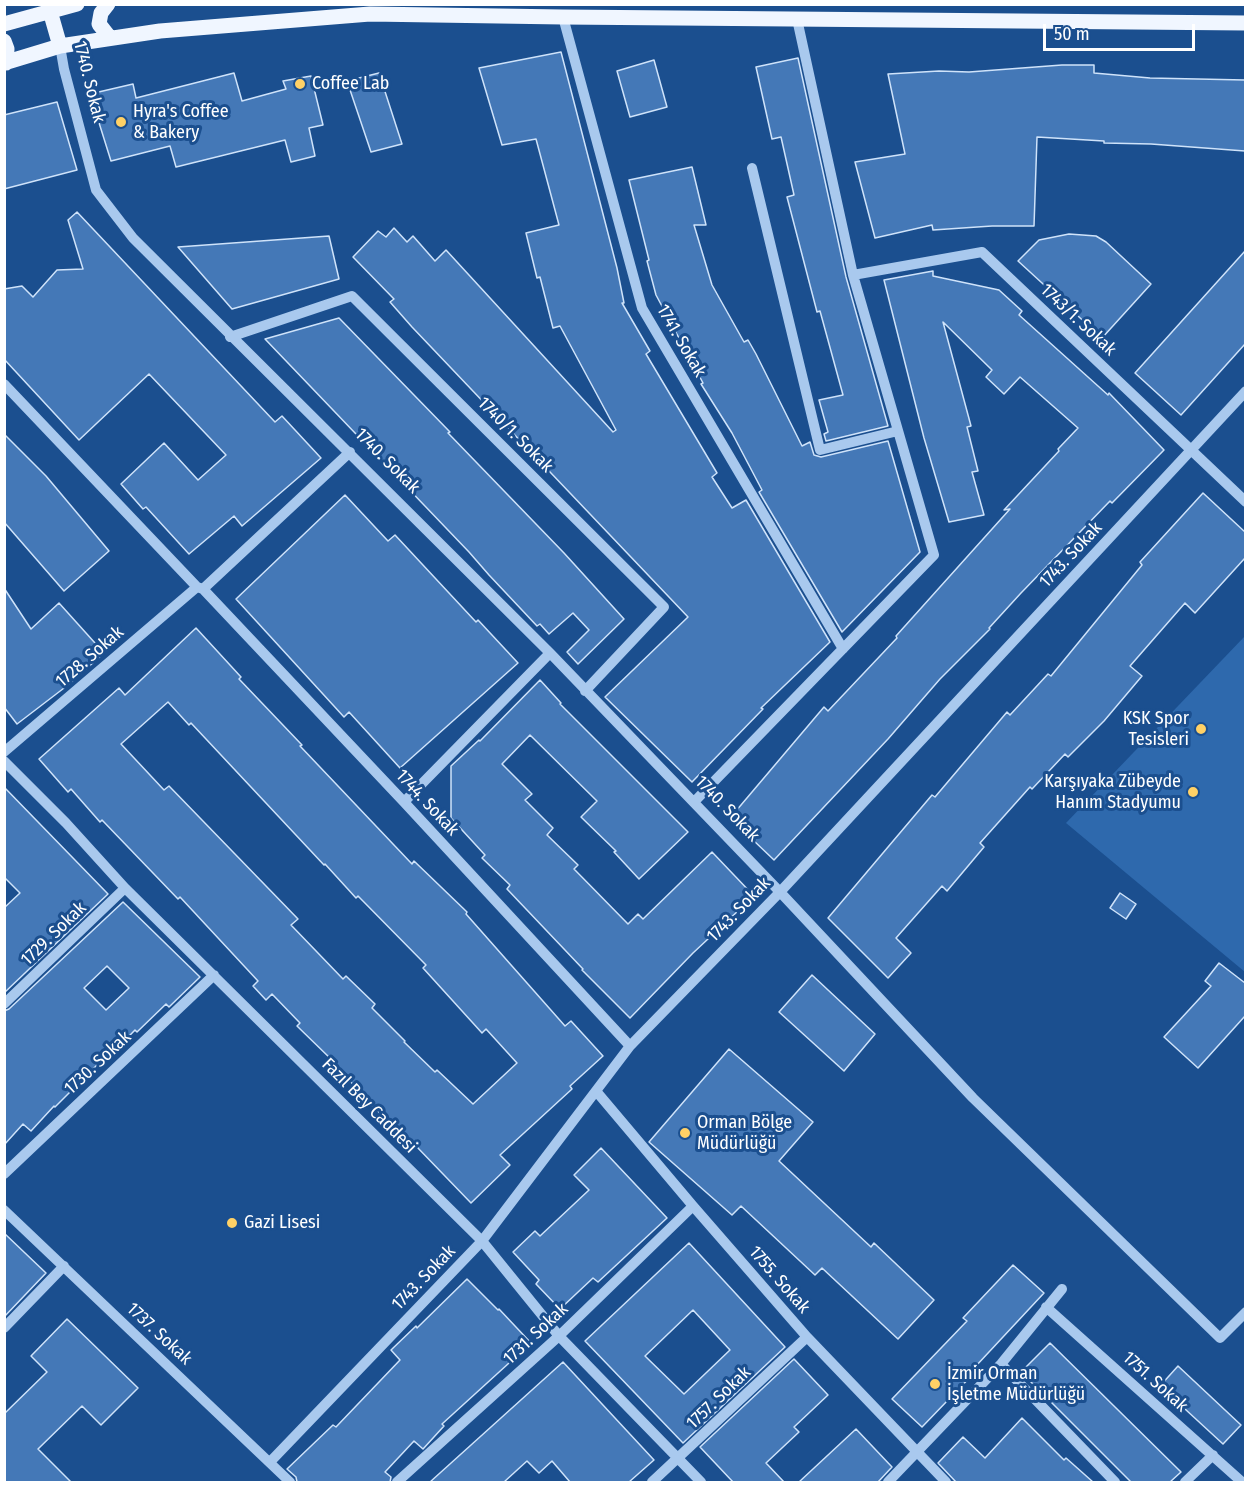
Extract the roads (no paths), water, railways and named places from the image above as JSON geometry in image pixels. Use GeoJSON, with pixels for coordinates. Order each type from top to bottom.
{"type":"FeatureCollection","features":[{"type":"Feature","properties":{"kind":"main road"},"geometry":{"type":"LineString","coordinates":[[4,24],[77,4]]}},
{"type":"Feature","properties":{"kind":"main road"},"geometry":{"type":"LineString","coordinates":[[108,4],[101,13],[99,24],[110,38]]}},
{"type":"Feature","properties":{"kind":"main road","name":"1740. Sokak"},"geometry":{"type":"LineString","coordinates":[[51,11],[60,46]]}},
{"type":"Feature","properties":{"kind":"main road"},"geometry":{"type":"LineString","coordinates":[[4,41],[7,49],[5,63],[60,46],[160,31],[233,23],[370,14],[1245,23]]}},
{"type":"Feature","properties":{"kind":"street","name":"1741. Sokak"},"geometry":{"type":"LineString","coordinates":[[563,17],[642,308],[843,650]]}},
{"type":"Feature","properties":{"kind":"street"},"geometry":{"type":"LineString","coordinates":[[694,802],[934,555],[854,275],[797,19]]}},
{"type":"Feature","properties":{"kind":"street","name":"1740. Sokak"},"geometry":{"type":"LineString","coordinates":[[60,46],[96,190],[133,238],[550,653],[780,892],[973,1098],[1220,1338],[1245,1312]]}},
{"type":"Feature","properties":{"kind":"street"},"geometry":{"type":"LineString","coordinates":[[752,168],[820,450],[898,431]]}},
{"type":"Feature","properties":{"kind":"street","name":"1743/1. Sokak"},"geometry":{"type":"LineString","coordinates":[[854,275],[982,252],[1245,502]]}},
{"type":"Feature","properties":{"kind":"street","name":"1740/1. Sokak"},"geometry":{"type":"LineString","coordinates":[[230,337],[352,296],[462,405],[664,607],[585,691]]}},
{"type":"Feature","properties":{"kind":"street"},"geometry":{"type":"LineString","coordinates":[[4,384],[200,588]]}},
{"type":"Feature","properties":{"kind":"street","name":"1743. Sokak"},"geometry":{"type":"LineString","coordinates":[[270,1462],[482,1241],[630,1046],[780,892],[1245,391]]}},
{"type":"Feature","properties":{"kind":"street","name":"1728. Sokak"},"geometry":{"type":"LineString","coordinates":[[4,752],[200,588],[350,452]]}},
{"type":"Feature","properties":{"kind":"street","name":"1744. Sokak"},"geometry":{"type":"LineString","coordinates":[[200,588],[404,802],[630,1046]]}},
{"type":"Feature","properties":{"kind":"street"},"geometry":{"type":"LineString","coordinates":[[404,802],[550,653]]}},
{"type":"Feature","properties":{"kind":"street","name":"Fazıl Bey Caddesi"},"geometry":{"type":"LineString","coordinates":[[4,761],[66,822],[125,888],[482,1241],[559,1336],[701,1482]]}},
{"type":"Feature","properties":{"kind":"street","name":"1729. Sokak"},"geometry":{"type":"LineString","coordinates":[[4,1004],[125,888]]}},
{"type":"Feature","properties":{"kind":"street","name":"1730. Sokak"},"geometry":{"type":"LineString","coordinates":[[4,1174],[214,975]]}},
{"type":"Feature","properties":{"kind":"street","name":"1755. Sokak"},"geometry":{"type":"LineString","coordinates":[[596,1091],[807,1337],[946,1482]]}},
{"type":"Feature","properties":{"kind":"street","name":"1731. Sokak"},"geometry":{"type":"LineString","coordinates":[[397,1482],[559,1336],[693,1206]]}},
{"type":"Feature","properties":{"kind":"street","name":"1737. Sokak"},"geometry":{"type":"LineString","coordinates":[[4,1210],[290,1482]]}},
{"type":"Feature","properties":{"kind":"street"},"geometry":{"type":"LineString","coordinates":[[4,1328],[64,1266]]}},
{"type":"Feature","properties":{"kind":"street"},"geometry":{"type":"LineString","coordinates":[[888,1482],[1001,1364],[1062,1289]]}},
{"type":"Feature","properties":{"kind":"street","name":"1751. Sokak"},"geometry":{"type":"LineString","coordinates":[[1046,1307],[1242,1482]]}},
{"type":"Feature","properties":{"kind":"street","name":"1757. Sokak"},"geometry":{"type":"LineString","coordinates":[[652,1482],[807,1337]]}},
{"type":"Feature","properties":{"kind":"street"},"geometry":{"type":"LineString","coordinates":[[1001,1364],[1115,1482]]}},
{"type":"Feature","properties":{"kind":"street"},"geometry":{"type":"LineString","coordinates":[[1185,1482],[1213,1455]]}},
{"type":"Feature","properties":{"kind":"place","name":"Coffee Lab"},"geometry":{"type":"Point","coordinates":[300,84]}},
{"type":"Feature","properties":{"kind":"place","name":"Hyra's Coffee & Bakery"},"geometry":{"type":"Point","coordinates":[121,122]}},
{"type":"Feature","properties":{"kind":"place","name":"KSK Spor Tesisleri"},"geometry":{"type":"Point","coordinates":[1201,729]}},
{"type":"Feature","properties":{"kind":"place","name":"Karşıyaka Zübeyde Hanım Stadyumu"},"geometry":{"type":"Point","coordinates":[1193,792]}},
{"type":"Feature","properties":{"kind":"place","name":"Orman Bölge Müdürlüğü"},"geometry":{"type":"Point","coordinates":[685,1133]}},
{"type":"Feature","properties":{"kind":"place","name":"Gazi Lisesi"},"geometry":{"type":"Point","coordinates":[232,1223]}},
{"type":"Feature","properties":{"kind":"place","name":"İzmir Orman İşletme Müdürlüğü"},"geometry":{"type":"Point","coordinates":[935,1384]}}]}
